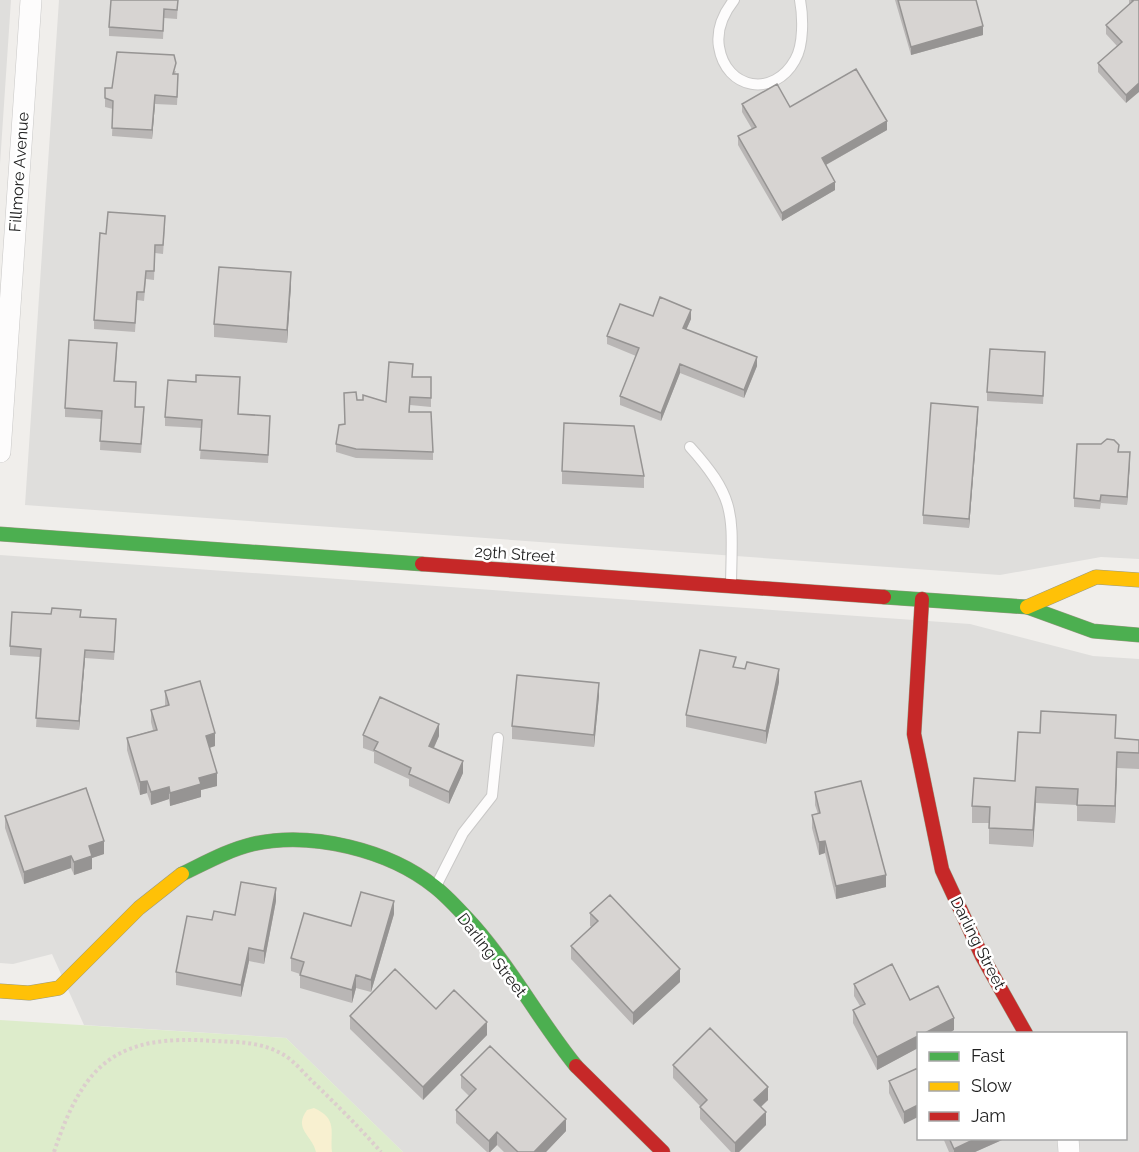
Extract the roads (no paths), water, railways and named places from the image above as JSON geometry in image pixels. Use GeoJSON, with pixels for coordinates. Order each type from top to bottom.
{"type":"FeatureCollection","features":[{"type":"Feature","properties":{"kind":"street","name":"Fillmore Avenue"},"geometry":{"type":"LineString","coordinates":[[0,452],[31,0]]}},
{"type":"Feature","properties":{"kind":"street","name":"29th Street"},"geometry":{"type":"LineString","coordinates":[[0,534],[1027,606],[1093,632],[1139,635]]}},
{"type":"Feature","properties":{"kind":"street","name":"29th Street"},"geometry":{"type":"LineString","coordinates":[[1027,606],[1096,577],[1139,580]]}},
{"type":"Feature","properties":{"kind":"street","name":"Darling Street"},"geometry":{"type":"LineString","coordinates":[[922,599],[914,734],[942,870],[982,956],[1025,1032]]}},
{"type":"Feature","properties":{"kind":"street","name":"Darling Street"},"geometry":{"type":"LineString","coordinates":[[0,991],[29,993],[59,988],[139,908],[175,878],[216,857],[254,844],[297,840],[341,846],[393,861],[435,888],[475,927],[575,1065],[663,1152]]}},
{"type":"Feature","properties":{"kind":"lane"},"geometry":{"type":"LineString","coordinates":[[734,0],[720,24],[718,42],[721,61],[732,77],[749,84],[766,84],[785,75],[797,58],[800,40],[800,0]]}},
{"type":"Feature","properties":{"kind":"lane"},"geometry":{"type":"LineString","coordinates":[[690,447],[713,472],[730,506],[731,586]]}},
{"type":"Feature","properties":{"kind":"lane"},"geometry":{"type":"LineString","coordinates":[[435,888],[463,832],[492,796],[498,738]]}}]}
